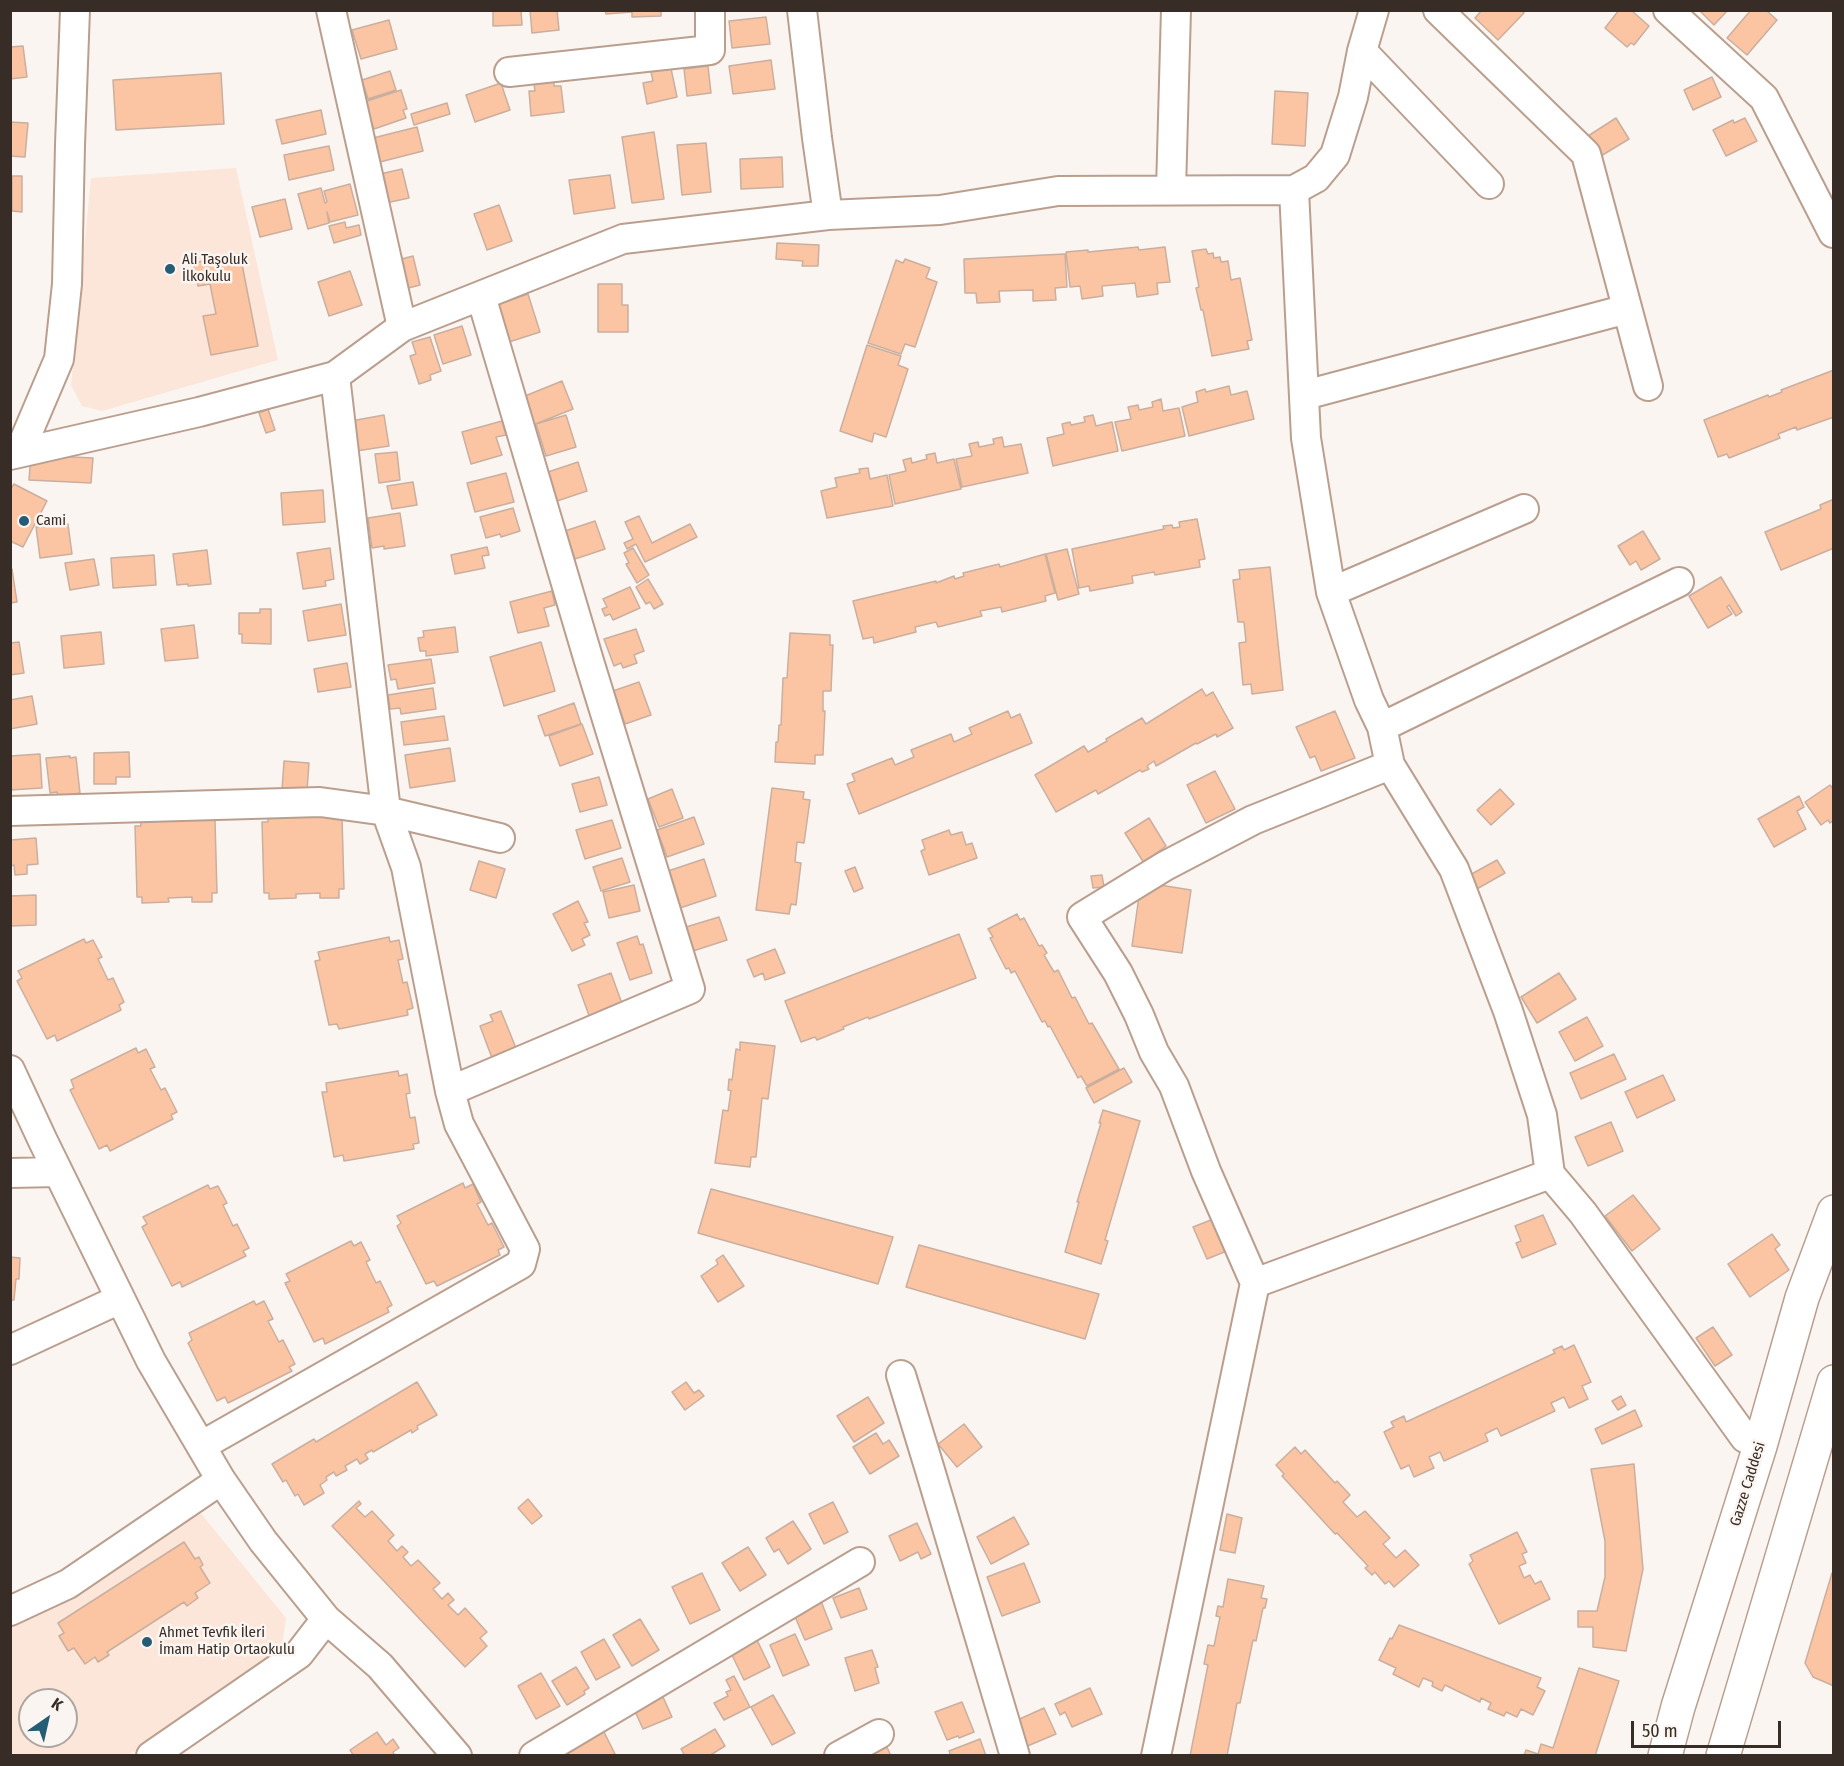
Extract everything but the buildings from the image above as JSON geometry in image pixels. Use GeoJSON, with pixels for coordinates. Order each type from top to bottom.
{"type":"FeatureCollection","features":[{"type":"Feature","properties":{"kind":"main road","name":"Gazze Caddesi"},"geometry":{"type":"LineString","coordinates":[[1665,1755],[1760,1446],[1802,1298],[1833,1212]]}},
{"type":"Feature","properties":{"kind":"main road"},"geometry":{"type":"LineString","coordinates":[[1723,1755],[1833,1383]]}},
{"type":"Feature","properties":{"kind":"street"},"geometry":{"type":"LineString","coordinates":[[15,454],[59,359],[67,284],[75,10]]}},
{"type":"Feature","properties":{"kind":"street"},"geometry":{"type":"LineString","coordinates":[[330,10],[402,327]]}},
{"type":"Feature","properties":{"kind":"street"},"geometry":{"type":"LineString","coordinates":[[509,72],[711,50],[710,10]]}},
{"type":"Feature","properties":{"kind":"street"},"geometry":{"type":"LineString","coordinates":[[802,10],[828,215]]}},
{"type":"Feature","properties":{"kind":"street"},"geometry":{"type":"LineString","coordinates":[[1171,190],[1176,10]]}},
{"type":"Feature","properties":{"kind":"street"},"geometry":{"type":"LineString","coordinates":[[15,454],[199,412],[335,376],[402,327],[623,239],[828,215],[940,210],[1058,191],[1294,190],[1316,178],[1335,155],[1353,97],[1362,51],[1374,10]]}},
{"type":"Feature","properties":{"kind":"street"},"geometry":{"type":"LineString","coordinates":[[1438,10],[1586,154],[1648,386]]}},
{"type":"Feature","properties":{"kind":"street"},"geometry":{"type":"LineString","coordinates":[[1668,10],[1764,98],[1833,233]]}},
{"type":"Feature","properties":{"kind":"street"},"geometry":{"type":"LineString","coordinates":[[1362,51],[1489,184]]}},
{"type":"Feature","properties":{"kind":"street"},"geometry":{"type":"LineString","coordinates":[[1294,190],[1306,438],[1331,592],[1369,700],[1382,727],[1390,765],[1454,868],[1508,1011],[1542,1115],[1550,1174],[1583,1213],[1745,1438],[1760,1446]]}},
{"type":"Feature","properties":{"kind":"street"},"geometry":{"type":"LineString","coordinates":[[450,1092],[690,989],[481,296]]}},
{"type":"Feature","properties":{"kind":"street"},"geometry":{"type":"LineString","coordinates":[[1305,395],[1627,309]]}},
{"type":"Feature","properties":{"kind":"street"},"geometry":{"type":"LineString","coordinates":[[201,1446],[521,1264],[525,1249],[459,1124],[450,1092],[406,867],[386,811],[335,376]]}},
{"type":"Feature","properties":{"kind":"street"},"geometry":{"type":"LineString","coordinates":[[1331,592],[1524,509]]}},
{"type":"Feature","properties":{"kind":"street"},"geometry":{"type":"LineString","coordinates":[[1382,727],[1679,582]]}},
{"type":"Feature","properties":{"kind":"street"},"geometry":{"type":"LineString","coordinates":[[1156,1755],[1255,1283],[1206,1172],[1174,1086],[1154,1052],[1118,973],[1082,917],[1165,866],[1253,820],[1390,765]]}},
{"type":"Feature","properties":{"kind":"street"},"geometry":{"type":"LineString","coordinates":[[10,811],[320,802],[386,811],[500,838]]}},
{"type":"Feature","properties":{"kind":"street"},"geometry":{"type":"LineString","coordinates":[[10,1070],[151,1361],[221,1480],[263,1541],[327,1619],[380,1666],[457,1755]]}},
{"type":"Feature","properties":{"kind":"street"},"geometry":{"type":"LineString","coordinates":[[10,1173],[58,1172]]}},
{"type":"Feature","properties":{"kind":"street"},"geometry":{"type":"LineString","coordinates":[[1255,1283],[1550,1174]]}},
{"type":"Feature","properties":{"kind":"street"},"geometry":{"type":"LineString","coordinates":[[10,1350],[120,1299]]}},
{"type":"Feature","properties":{"kind":"street"},"geometry":{"type":"LineString","coordinates":[[901,1375],[1014,1755]]}},
{"type":"Feature","properties":{"kind":"street"},"geometry":{"type":"LineString","coordinates":[[10,1611],[68,1584],[221,1480]]}},
{"type":"Feature","properties":{"kind":"street"},"geometry":{"type":"LineString","coordinates":[[534,1755],[860,1562]]}},
{"type":"Feature","properties":{"kind":"street"},"geometry":{"type":"LineString","coordinates":[[151,1755],[299,1653],[327,1619]]}},
{"type":"Feature","properties":{"kind":"street"},"geometry":{"type":"LineString","coordinates":[[839,1755],[879,1734]]}},
{"type":"Feature","properties":{"kind":"shaded area","name":"Ali Taşoluk İlkokulu"},"geometry":{"type":"Polygon","coordinates":[[[236,168],[278,360],[102,411],[82,406],[71,385],[91,178],[236,168]]]}},
{"type":"Feature","properties":{"kind":"shaded area","name":"Ahmet Tevfik İleri İmam Hatip Ortaokulu"},"geometry":{"type":"Polygon","coordinates":[[[199,1511],[286,1618],[280,1658],[129,1755],[13,1756],[11,1751],[11,1625],[182,1516],[199,1511]]]}},
{"type":"Feature","properties":{"kind":"place","name":"Ali Taşoluk İlkokulu"},"geometry":{"type":"Point","coordinates":[170,269]}},
{"type":"Feature","properties":{"kind":"place","name":"Cami"},"geometry":{"type":"Point","coordinates":[24,521]}},
{"type":"Feature","properties":{"kind":"place","name":"Ahmet Tevfik İleri İmam Hatip Ortaokulu"},"geometry":{"type":"Point","coordinates":[147,1642]}}]}
